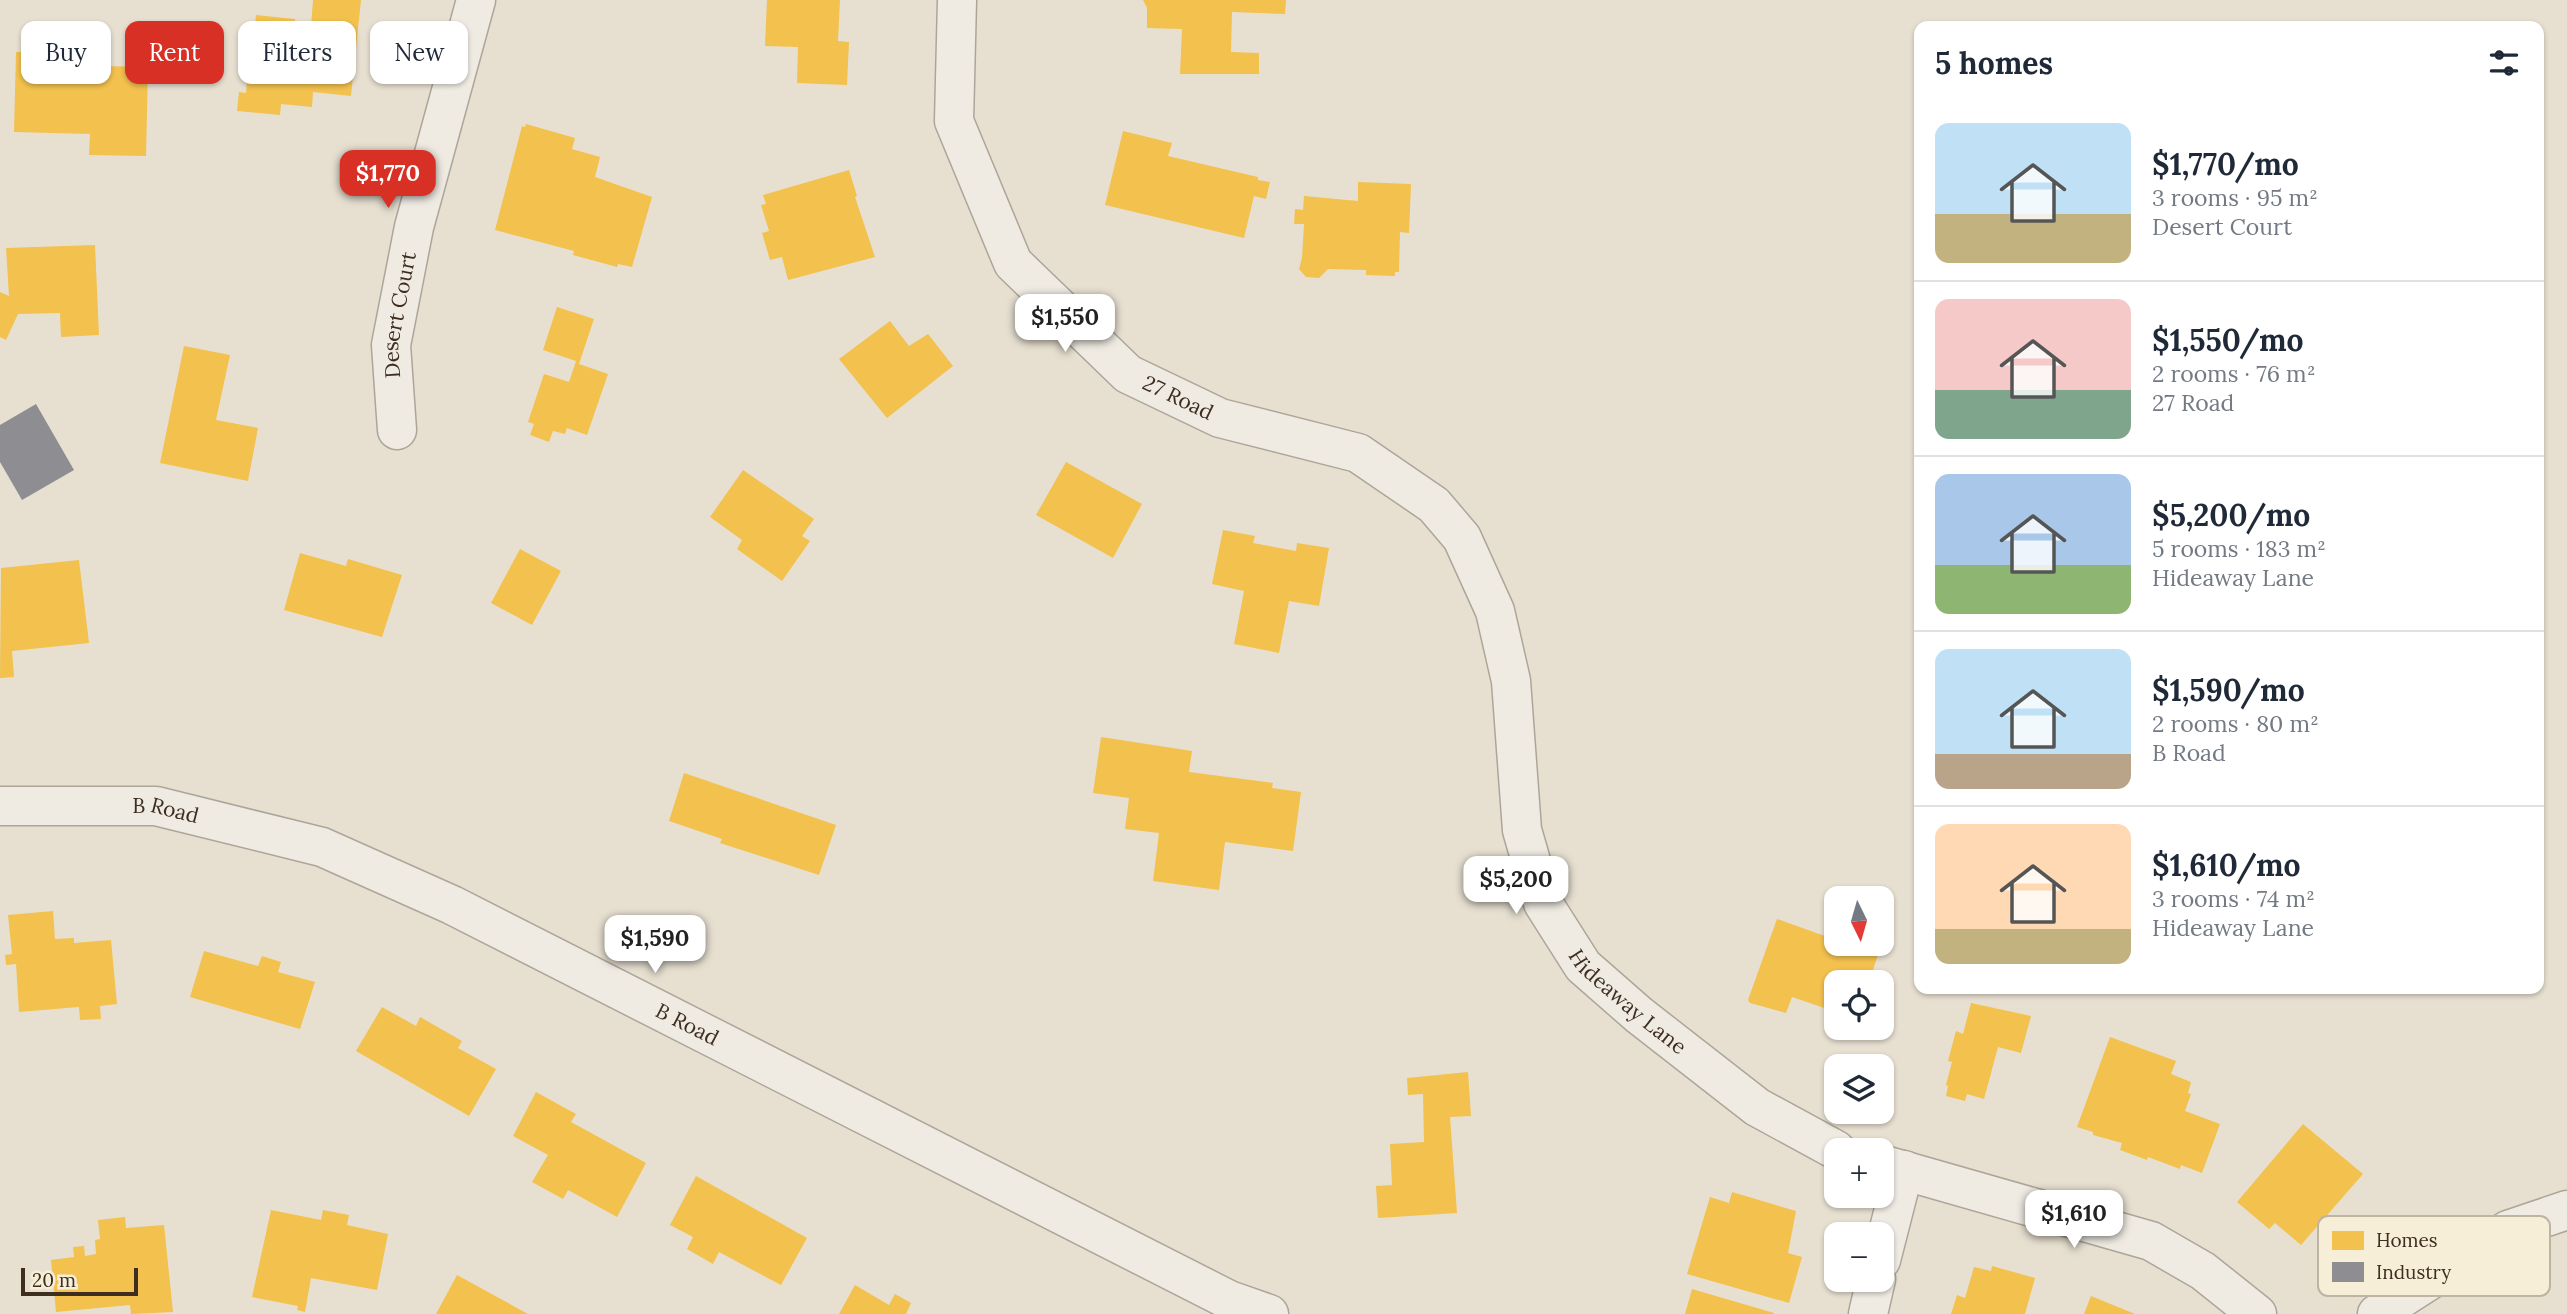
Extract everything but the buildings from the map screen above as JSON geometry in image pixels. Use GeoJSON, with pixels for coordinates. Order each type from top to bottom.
{"type":"FeatureCollection","features":[{"type":"Feature","properties":{"kind":"street","name":"Desert Court"},"geometry":{"type":"LineString","coordinates":[[397,430],[391,345],[414,227],[476,0]]}},
{"type":"Feature","properties":{"kind":"street","name":"27 Road"},"geometry":{"type":"LineString","coordinates":[[957,0],[954,121],[1013,263],[1128,374],[1220,418],[1358,453],[1433,505]]}},
{"type":"Feature","properties":{"kind":"street","name":"Hideaway Lane"},"geometry":{"type":"LineString","coordinates":[[1433,505],[1462,537],[1495,611],[1511,681],[1522,830],[1543,903],[1583,966],[1639,1015],[1757,1107],[1824,1143]]}},
{"type":"Feature","properties":{"kind":"street","name":"B Road"},"geometry":{"type":"LineString","coordinates":[[0,806],[156,806],[322,847],[452,905],[1217,1294],[1269,1314]]}},
{"type":"Feature","properties":{"kind":"street"},"geometry":{"type":"LineString","coordinates":[[1894,1167],[2151,1241],[2203,1271],[2257,1314]]}},
{"type":"Feature","properties":{"kind":"street"},"geometry":{"type":"LineString","coordinates":[[2549,1216],[2567,1210]]}},
{"type":"Feature","properties":{"kind":"street"},"geometry":{"type":"LineString","coordinates":[[1868,1314],[1873,1292]]}},
{"type":"Feature","properties":{"kind":"street"},"geometry":{"type":"LineString","coordinates":[[2377,1314],[2405,1296]]}}]}
